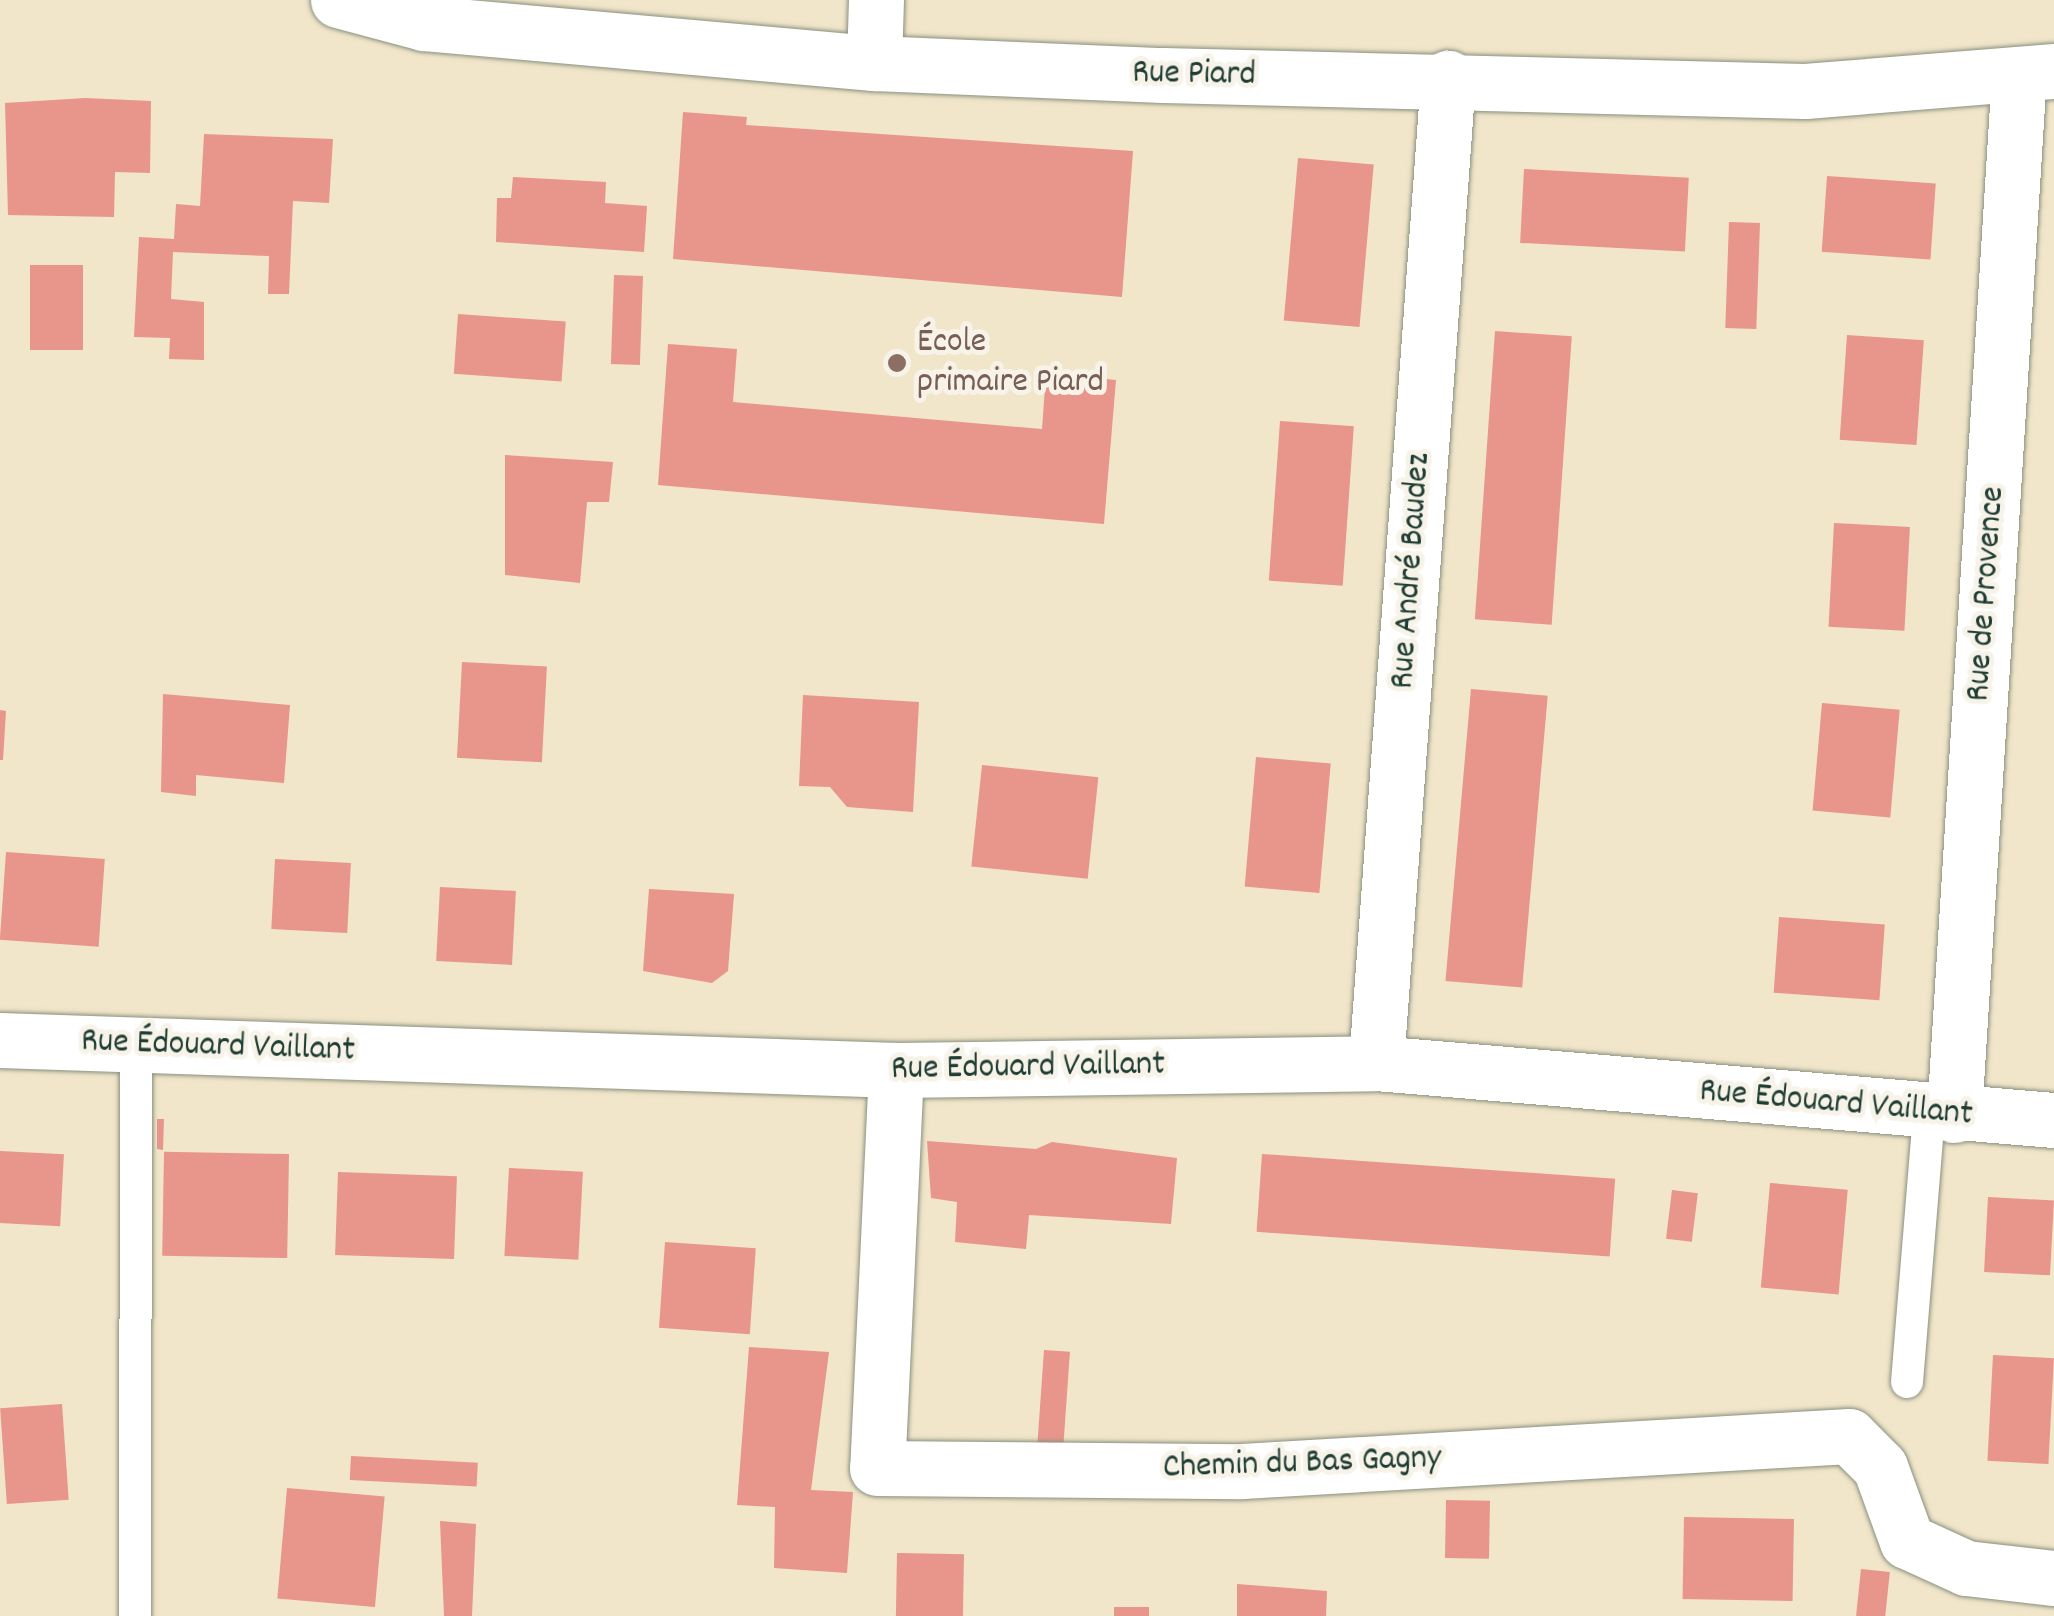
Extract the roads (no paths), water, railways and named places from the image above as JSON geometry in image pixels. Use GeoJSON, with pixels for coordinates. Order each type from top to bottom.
{"type":"FeatureCollection","features":[{"type":"Feature","properties":{"kind":"street","name":"Rue Piard"},"geometry":{"type":"LineString","coordinates":[[338,0],[424,23],[874,63],[1805,91],[2036,72]]}},
{"type":"Feature","properties":{"kind":"street"},"geometry":{"type":"LineString","coordinates":[[874,63],[876,0]]}},
{"type":"Feature","properties":{"kind":"street","name":"Rue de Provence"},"geometry":{"type":"LineString","coordinates":[[1941,1114],[2036,72]]}},
{"type":"Feature","properties":{"kind":"street","name":"Rue André Baudez"},"geometry":{"type":"LineString","coordinates":[[1376,1063],[1448,78]]}},
{"type":"Feature","properties":{"kind":"street","name":"Rue Édouard Vaillant"},"geometry":{"type":"LineString","coordinates":[[0,1040],[896,1070],[1376,1063],[1941,1114],[2054,1120]]}},
{"type":"Feature","properties":{"kind":"street","name":"Chemin du Bas Gagny"},"geometry":{"type":"LineString","coordinates":[[896,1070],[876,1468],[1242,1471],[1849,1436],[1880,1467],[1908,1541],[1966,1568],[2054,1578]]}},
{"type":"Feature","properties":{"kind":"lane"},"geometry":{"type":"LineString","coordinates":[[136,1044],[136,1616]]}},
{"type":"Feature","properties":{"kind":"lane"},"geometry":{"type":"LineString","coordinates":[[1907,1382],[1941,1114]]}},
{"type":"Feature","properties":{"kind":"place","name":"École primaire Piard"},"geometry":{"type":"Point","coordinates":[897,363]}}]}
